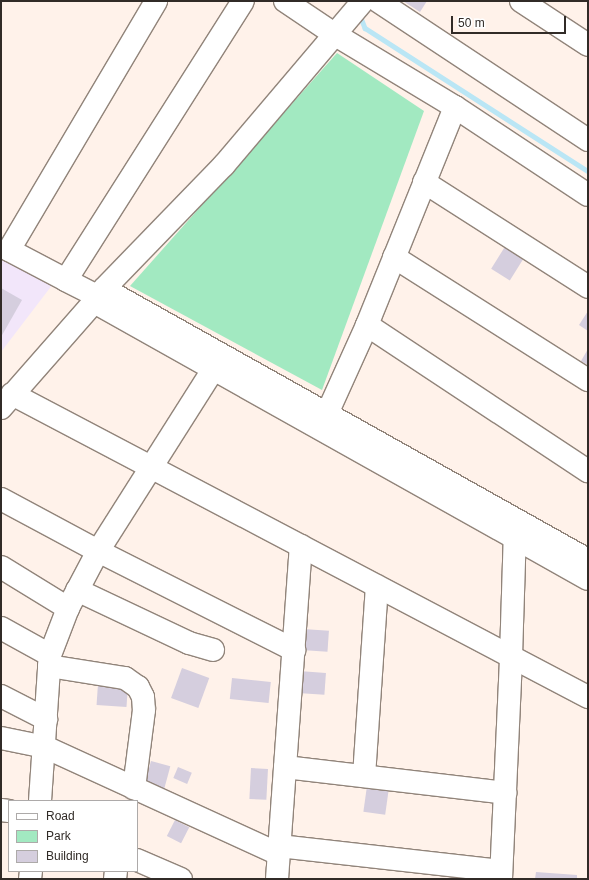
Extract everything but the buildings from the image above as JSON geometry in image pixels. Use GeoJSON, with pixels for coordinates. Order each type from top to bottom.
{"type":"FeatureCollection","features":[{"type":"Feature","properties":{"kind":"street"},"geometry":{"type":"LineString","coordinates":[[156,1],[9,250],[98,296],[218,362],[515,529],[588,579]]}},
{"type":"Feature","properties":{"kind":"street"},"geometry":{"type":"LineString","coordinates":[[66,280],[242,1]]}},
{"type":"Feature","properties":{"kind":"street"},"geometry":{"type":"LineString","coordinates":[[285,1],[334,34],[454,107],[588,195]]}},
{"type":"Feature","properties":{"kind":"street"},"geometry":{"type":"LineString","coordinates":[[363,1],[224,165],[98,296],[6,401],[152,468],[588,697]]}},
{"type":"Feature","properties":{"kind":"street"},"geometry":{"type":"LineString","coordinates":[[378,1],[588,140]]}},
{"type":"Feature","properties":{"kind":"street"},"geometry":{"type":"LineString","coordinates":[[521,1],[588,45]]}},
{"type":"Feature","properties":{"kind":"street"},"geometry":{"type":"LineString","coordinates":[[324,422],[367,325],[454,107]]}},
{"type":"Feature","properties":{"kind":"street"},"geometry":{"type":"LineString","coordinates":[[424,182],[588,287]]}},
{"type":"Feature","properties":{"kind":"street"},"geometry":{"type":"LineString","coordinates":[[394,257],[588,380]]}},
{"type":"Feature","properties":{"kind":"street"},"geometry":{"type":"LineString","coordinates":[[367,325],[588,471]]}},
{"type":"Feature","properties":{"kind":"street"},"geometry":{"type":"LineString","coordinates":[[40,800],[45,747],[49,660],[72,599],[98,551],[218,362]]}},
{"type":"Feature","properties":{"kind":"street"},"geometry":{"type":"LineString","coordinates":[[1,499],[98,551],[294,650]]}},
{"type":"Feature","properties":{"kind":"street"},"geometry":{"type":"LineString","coordinates":[[515,529],[588,560]]}},
{"type":"Feature","properties":{"kind":"street"},"geometry":{"type":"LineString","coordinates":[[1,738],[45,747],[134,788],[279,850],[501,875],[515,529]]}},
{"type":"Feature","properties":{"kind":"street"},"geometry":{"type":"LineString","coordinates":[[277,879],[301,546]]}},
{"type":"Feature","properties":{"kind":"street"},"geometry":{"type":"LineString","coordinates":[[1,567],[72,599],[189,643],[213,650]]}},
{"type":"Feature","properties":{"kind":"street"},"geometry":{"type":"LineString","coordinates":[[364,776],[376,586]]}},
{"type":"Feature","properties":{"kind":"street"},"geometry":{"type":"LineString","coordinates":[[1,628],[49,660],[125,678],[138,687],[143,697],[144,710],[134,788]]}},
{"type":"Feature","properties":{"kind":"street"},"geometry":{"type":"LineString","coordinates":[[1,696],[46,719]]}},
{"type":"Feature","properties":{"kind":"street"},"geometry":{"type":"LineString","coordinates":[[285,767],[505,792]]}},
{"type":"Feature","properties":{"kind":"street"},"geometry":{"type":"LineString","coordinates":[[138,860],[181,879]]}},
{"type":"Feature","properties":{"kind":"shaded area"},"geometry":{"type":"Polygon","coordinates":[[[1,249],[56,280],[1,352],[1,249]]]}},
{"type":"Feature","properties":{"kind":"green space"},"geometry":{"type":"Polygon","coordinates":[[[337,53],[424,111],[322,390],[130,286],[337,53]]]}},
{"type":"Feature","properties":{"kind":"waterway"},"geometry":{"type":"LineString","coordinates":[[360,15],[365,28],[588,171]]}}]}
